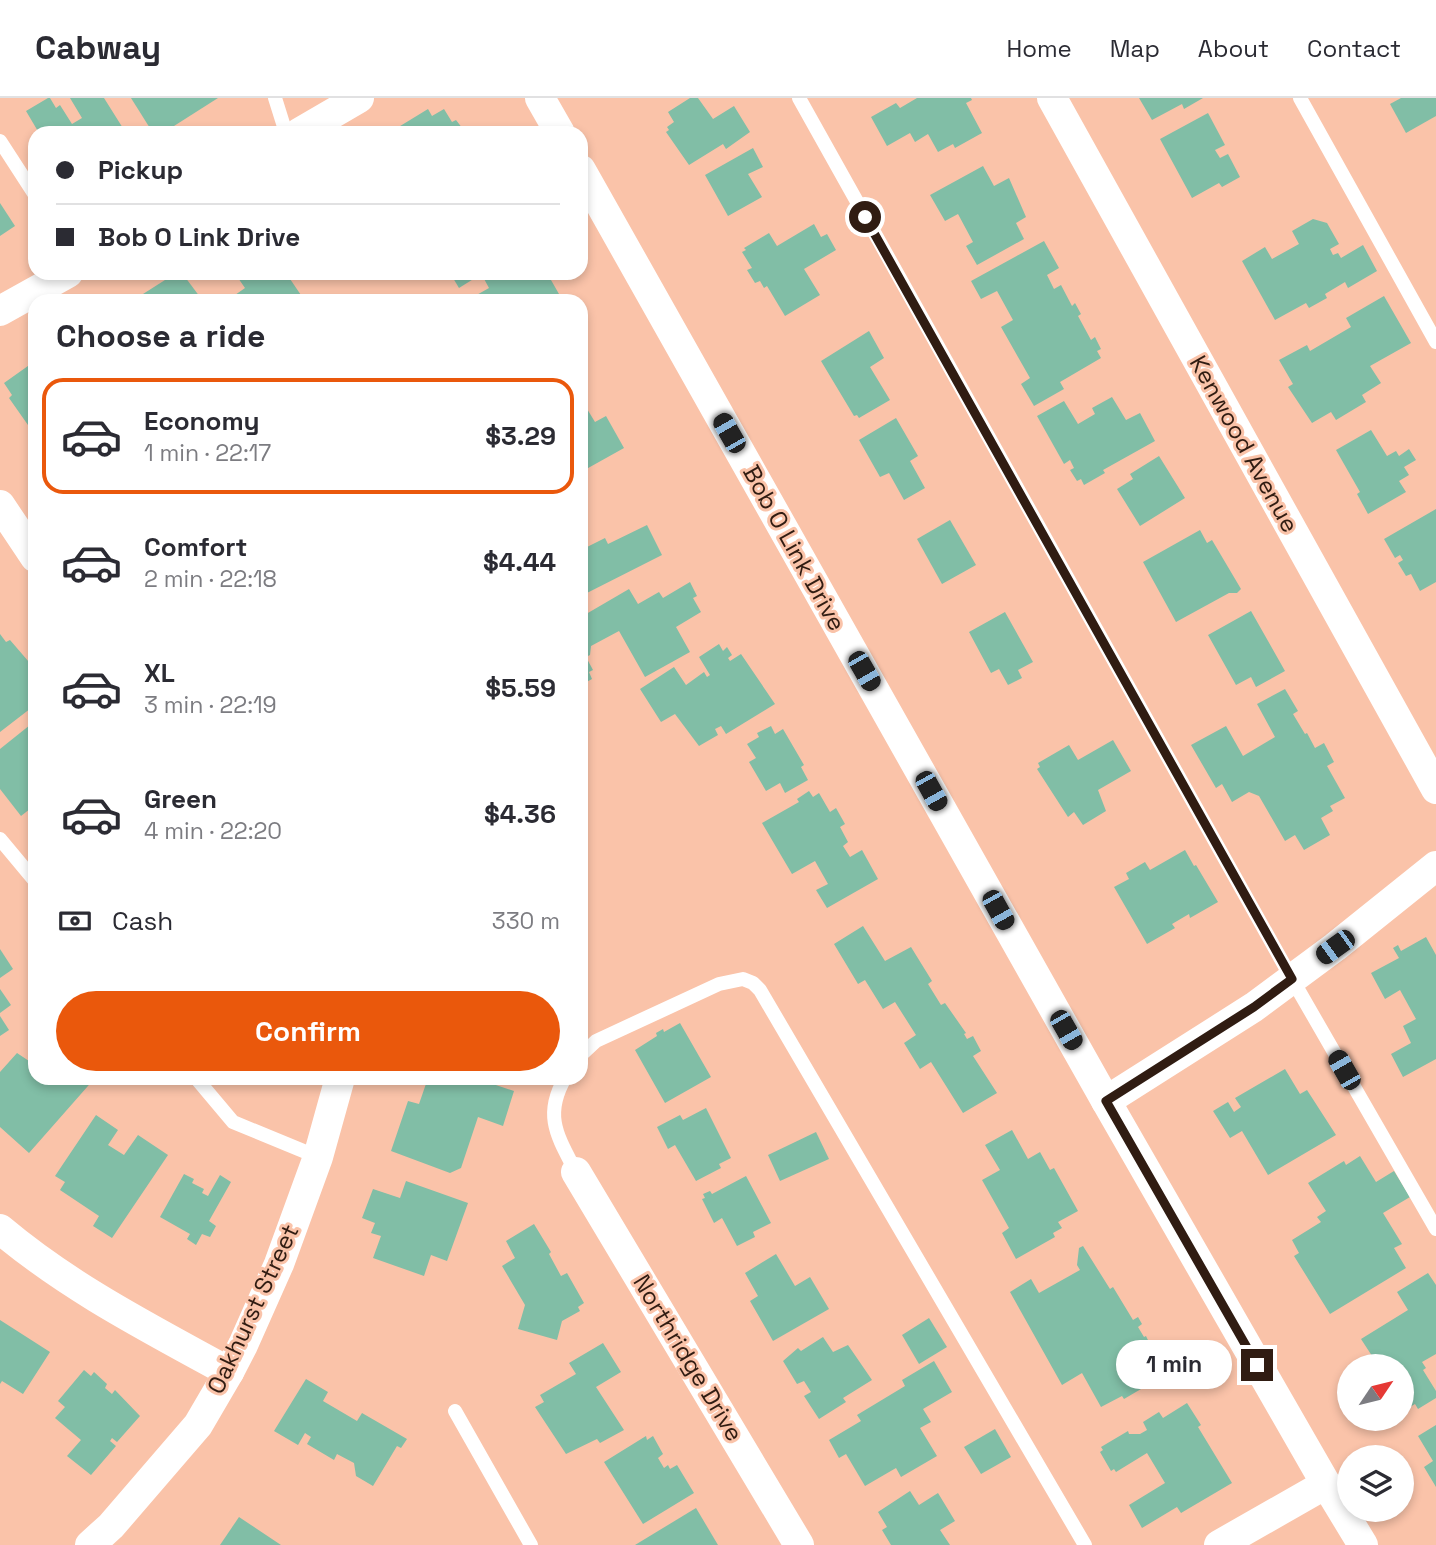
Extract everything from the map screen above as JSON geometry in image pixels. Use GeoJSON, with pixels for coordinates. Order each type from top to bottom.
{"type":"FeatureCollection","features":[{"type":"Feature","properties":{"kind":"street"},"geometry":{"type":"LineString","coordinates":[[311,126],[359,98]]}},
{"type":"Feature","properties":{"kind":"street"},"geometry":{"type":"LineString","coordinates":[[540,98],[556,126]]}},
{"type":"Feature","properties":{"kind":"street","name":"Kenwood Avenue"},"geometry":{"type":"LineString","coordinates":[[1052,98],[1436,789]]}},
{"type":"Feature","properties":{"kind":"street","name":"Bob O Link Drive"},"geometry":{"type":"LineString","coordinates":[[588,182],[1106,1101],[1363,1545]]}},
{"type":"Feature","properties":{"kind":"street"},"geometry":{"type":"LineString","coordinates":[[30,294],[55,280]]}},
{"type":"Feature","properties":{"kind":"street"},"geometry":{"type":"LineString","coordinates":[[0,311],[28,295]]}},
{"type":"Feature","properties":{"kind":"street"},"geometry":{"type":"LineString","coordinates":[[0,505],[28,547]]}},
{"type":"Feature","properties":{"kind":"street"},"geometry":{"type":"LineString","coordinates":[[1106,1101],[1254,1007],[1335,947],[1436,866]]}},
{"type":"Feature","properties":{"kind":"street","name":"Oakhurst Street"},"geometry":{"type":"LineString","coordinates":[[90,1545],[111,1526],[198,1425],[229,1372],[279,1264],[318,1157],[338,1085]]}},
{"type":"Feature","properties":{"kind":"street","name":"Northridge Drive"},"geometry":{"type":"LineString","coordinates":[[576,1172],[799,1545]]}},
{"type":"Feature","properties":{"kind":"street"},"geometry":{"type":"LineString","coordinates":[[0,1229],[29,1254],[78,1287],[229,1372]]}},
{"type":"Feature","properties":{"kind":"street"},"geometry":{"type":"LineString","coordinates":[[1219,1545],[1326,1484]]}},
{"type":"Feature","properties":{"kind":"lane"},"geometry":{"type":"LineString","coordinates":[[275,98],[284,126]]}},
{"type":"Feature","properties":{"kind":"lane"},"geometry":{"type":"LineString","coordinates":[[799,98],[1292,979],[1436,1229]]}},
{"type":"Feature","properties":{"kind":"lane"},"geometry":{"type":"LineString","coordinates":[[1300,98],[1436,342]]}},
{"type":"Feature","properties":{"kind":"lane"},"geometry":{"type":"LineString","coordinates":[[0,141],[28,184]]}},
{"type":"Feature","properties":{"kind":"lane"},"geometry":{"type":"LineString","coordinates":[[0,839],[28,873]]}},
{"type":"Feature","properties":{"kind":"lane"},"geometry":{"type":"LineString","coordinates":[[588,1049],[597,1041],[719,984],[743,979],[753,983],[760,990],[1085,1545]]}},
{"type":"Feature","properties":{"kind":"lane"},"geometry":{"type":"LineString","coordinates":[[202,1085],[233,1122],[318,1157]]}},
{"type":"Feature","properties":{"kind":"lane"},"geometry":{"type":"LineString","coordinates":[[562,1085],[553,1112],[556,1133],[576,1172]]}},
{"type":"Feature","properties":{"kind":"lane"},"geometry":{"type":"LineString","coordinates":[[455,1411],[531,1545]]}},
{"type":"Feature","properties":{"kind":"building"},"geometry":{"type":"Polygon","coordinates":[[[50,98],[56,108],[60,105],[72,124],[82,118],[70,98],[104,98],[122,126],[35,126],[26,111],[50,98]]]}},
{"type":"Feature","properties":{"kind":"building"},"geometry":{"type":"Polygon","coordinates":[[[131,98],[218,98],[174,126],[149,126],[131,98]]]}},
{"type":"Feature","properties":{"kind":"building"},"geometry":{"type":"Polygon","coordinates":[[[690,98],[698,98],[713,119],[734,106],[750,132],[726,149],[723,144],[689,165],[666,132],[669,130],[667,127],[674,122],[668,112],[690,98]]]}},
{"type":"Feature","properties":{"kind":"building"},"geometry":{"type":"Polygon","coordinates":[[[917,98],[971,98],[972,100],[966,103],[982,133],[955,148],[953,144],[938,152],[928,134],[915,142],[910,133],[887,146],[871,117],[896,103],[900,108],[917,98]]]}},
{"type":"Feature","properties":{"kind":"building"},"geometry":{"type":"Polygon","coordinates":[[[1139,98],[1203,98],[1184,109],[1182,104],[1152,120],[1139,98]]]}},
{"type":"Feature","properties":{"kind":"building"},"geometry":{"type":"Polygon","coordinates":[[[1401,98],[1436,98],[1436,116],[1406,133],[1390,104],[1401,98]]]}},
{"type":"Feature","properties":{"kind":"building"},"geometry":{"type":"Polygon","coordinates":[[[428,109],[432,116],[444,109],[452,122],[456,120],[461,126],[400,126],[428,109]]]}},
{"type":"Feature","properties":{"kind":"building"},"geometry":{"type":"Polygon","coordinates":[[[1208,113],[1225,145],[1215,150],[1220,158],[1228,154],[1240,177],[1222,187],[1219,183],[1192,198],[1160,139],[1208,113]]]}},
{"type":"Feature","properties":{"kind":"building"},"geometry":{"type":"Polygon","coordinates":[[[753,148],[763,167],[748,174],[762,197],[728,216],[705,175],[753,148]]]}},
{"type":"Feature","properties":{"kind":"building"},"geometry":{"type":"Polygon","coordinates":[[[983,166],[994,186],[1009,178],[1026,217],[1016,223],[1024,239],[977,265],[966,246],[973,242],[958,214],[945,221],[930,195],[983,166]]]}},
{"type":"Feature","properties":{"kind":"building"},"geometry":{"type":"Polygon","coordinates":[[[0,203],[15,226],[0,236],[0,203]]]}},
{"type":"Feature","properties":{"kind":"building"},"geometry":{"type":"Polygon","coordinates":[[[1313,219],[1327,223],[1339,244],[1330,249],[1333,255],[1338,253],[1341,258],[1363,245],[1377,271],[1348,288],[1345,282],[1325,294],[1327,298],[1309,308],[1306,303],[1275,320],[1242,261],[1265,247],[1272,259],[1299,244],[1292,231],[1313,219]]]}},
{"type":"Feature","properties":{"kind":"building"},"geometry":{"type":"Polygon","coordinates":[[[814,224],[821,237],[827,234],[836,250],[804,269],[820,295],[785,316],[767,286],[764,288],[760,281],[755,283],[747,270],[752,268],[742,252],[746,250],[744,248],[769,233],[777,246],[814,224]]]}},
{"type":"Feature","properties":{"kind":"building"},"geometry":{"type":"Polygon","coordinates":[[[1044,241],[1059,268],[1047,275],[1054,289],[1061,285],[1072,306],[1075,303],[1081,314],[1078,316],[1091,340],[1095,337],[1101,349],[1097,351],[1101,358],[1060,382],[1064,389],[1034,406],[1021,384],[1030,378],[1001,327],[1013,320],[997,291],[981,299],[971,281],[1044,241]]]}},
{"type":"Feature","properties":{"kind":"building"},"geometry":{"type":"Polygon","coordinates":[[[165,280],[187,280],[198,294],[143,294],[165,280]]]}},
{"type":"Feature","properties":{"kind":"building"},"geometry":{"type":"Polygon","coordinates":[[[239,280],[291,280],[300,294],[236,294],[245,288],[239,280]]]}},
{"type":"Feature","properties":{"kind":"building"},"geometry":{"type":"Polygon","coordinates":[[[454,280],[472,280],[459,288],[454,280]]]}},
{"type":"Feature","properties":{"kind":"building"},"geometry":{"type":"Polygon","coordinates":[[[485,280],[551,280],[559,294],[478,294],[489,288],[485,280]]]}},
{"type":"Feature","properties":{"kind":"building"},"geometry":{"type":"Polygon","coordinates":[[[1384,296],[1411,343],[1370,366],[1381,383],[1362,395],[1366,402],[1336,420],[1331,412],[1312,423],[1288,387],[1293,384],[1279,360],[1307,345],[1310,351],[1351,327],[1346,318],[1384,296]]]}},
{"type":"Feature","properties":{"kind":"building"},"geometry":{"type":"Polygon","coordinates":[[[869,331],[884,358],[870,367],[890,400],[859,418],[854,416],[821,361],[869,331]]]}},
{"type":"Feature","properties":{"kind":"building"},"geometry":{"type":"Polygon","coordinates":[[[28,366],[28,425],[9,398],[12,395],[4,383],[28,366]]]}},
{"type":"Feature","properties":{"kind":"building"},"geometry":{"type":"Polygon","coordinates":[[[1112,397],[1126,420],[1140,413],[1155,441],[1103,470],[1105,473],[1084,485],[1081,479],[1077,481],[1070,470],[1074,468],[1070,460],[1064,464],[1037,416],[1064,401],[1078,424],[1095,414],[1092,408],[1112,397]]]}},
{"type":"Feature","properties":{"kind":"building"},"geometry":{"type":"Polygon","coordinates":[[[588,410],[595,422],[606,416],[624,448],[588,468],[588,410]]]}},
{"type":"Feature","properties":{"kind":"building"},"geometry":{"type":"Polygon","coordinates":[[[896,418],[918,456],[910,461],[925,488],[904,500],[889,473],[880,477],[859,440],[896,418]]]}},
{"type":"Feature","properties":{"kind":"building"},"geometry":{"type":"Polygon","coordinates":[[[1371,430],[1387,456],[1396,451],[1399,456],[1409,449],[1416,460],[1404,467],[1409,475],[1399,481],[1406,492],[1368,514],[1357,494],[1360,492],[1336,450],[1371,430]]]}},
{"type":"Feature","properties":{"kind":"building"},"geometry":{"type":"Polygon","coordinates":[[[1159,456],[1185,498],[1140,526],[1117,489],[1133,479],[1130,474],[1159,456]]]}},
{"type":"Feature","properties":{"kind":"building"},"geometry":{"type":"Polygon","coordinates":[[[1436,509],[1436,582],[1420,591],[1411,574],[1406,576],[1398,563],[1403,560],[1400,555],[1395,558],[1384,539],[1436,509]]]}},
{"type":"Feature","properties":{"kind":"building"},"geometry":{"type":"Polygon","coordinates":[[[950,520],[976,565],[942,584],[917,539],[950,520]]]}},
{"type":"Feature","properties":{"kind":"building"},"geometry":{"type":"Polygon","coordinates":[[[647,525],[662,555],[588,592],[588,546],[605,538],[608,544],[647,525]]]}},
{"type":"Feature","properties":{"kind":"building"},"geometry":{"type":"Polygon","coordinates":[[[1200,530],[1207,543],[1212,540],[1241,589],[1176,622],[1143,562],[1200,530]]]}},
{"type":"Feature","properties":{"kind":"building"},"geometry":{"type":"Polygon","coordinates":[[[690,582],[697,596],[693,598],[701,612],[676,627],[690,652],[645,677],[619,631],[591,646],[588,656],[588,613],[629,589],[638,604],[659,592],[663,598],[690,582]]]}},
{"type":"Feature","properties":{"kind":"building"},"geometry":{"type":"Polygon","coordinates":[[[1251,611],[1285,671],[1256,687],[1251,677],[1236,685],[1208,635],[1251,611]]]}},
{"type":"Feature","properties":{"kind":"building"},"geometry":{"type":"Polygon","coordinates":[[[1005,612],[1033,662],[1018,670],[1022,678],[1008,685],[999,669],[991,673],[969,632],[1005,612]]]}},
{"type":"Feature","properties":{"kind":"building"},"geometry":{"type":"Polygon","coordinates":[[[0,634],[6,642],[10,640],[28,661],[28,710],[0,732],[0,634]]]}},
{"type":"Feature","properties":{"kind":"building"},"geometry":{"type":"Polygon","coordinates":[[[719,644],[723,651],[727,647],[732,655],[728,658],[730,661],[741,654],[775,704],[726,734],[721,726],[715,729],[718,735],[699,746],[675,714],[661,722],[640,689],[674,667],[686,685],[704,672],[707,677],[710,675],[699,657],[719,644]]]}},
{"type":"Feature","properties":{"kind":"building"},"geometry":{"type":"Polygon","coordinates":[[[588,661],[593,670],[589,672],[592,679],[588,681],[588,661]]]}},
{"type":"Feature","properties":{"kind":"building"},"geometry":{"type":"Polygon","coordinates":[[[1285,689],[1298,711],[1293,714],[1315,748],[1324,743],[1334,762],[1327,766],[1345,798],[1330,806],[1333,811],[1321,818],[1330,835],[1304,850],[1295,835],[1285,841],[1259,796],[1249,792],[1232,802],[1222,784],[1216,788],[1191,745],[1226,726],[1243,756],[1275,737],[1257,704],[1285,689]]]}},
{"type":"Feature","properties":{"kind":"building"},"geometry":{"type":"Polygon","coordinates":[[[771,726],[775,734],[783,729],[804,765],[801,767],[808,780],[785,793],[780,783],[766,791],[749,762],[756,758],[747,744],[759,737],[757,733],[771,726]]]}},
{"type":"Feature","properties":{"kind":"building"},"geometry":{"type":"Polygon","coordinates":[[[28,727],[28,810],[21,816],[0,789],[0,749],[28,727]]]}},
{"type":"Feature","properties":{"kind":"building"},"geometry":{"type":"Polygon","coordinates":[[[1113,740],[1131,771],[1098,790],[1106,811],[1083,825],[1074,812],[1068,817],[1037,769],[1040,767],[1038,763],[1069,745],[1078,760],[1113,740]]]}},
{"type":"Feature","properties":{"kind":"building"},"geometry":{"type":"Polygon","coordinates":[[[809,791],[813,797],[819,793],[830,812],[836,808],[845,824],[840,827],[848,842],[843,846],[850,857],[862,850],[878,879],[827,908],[816,890],[828,884],[815,861],[792,874],[762,823],[799,802],[797,799],[809,791]]]}},
{"type":"Feature","properties":{"kind":"building"},"geometry":{"type":"Polygon","coordinates":[[[1185,850],[1218,902],[1190,918],[1189,914],[1172,924],[1175,928],[1147,944],[1114,887],[1129,879],[1126,873],[1145,862],[1150,870],[1185,850]]]}},
{"type":"Feature","properties":{"kind":"building"},"geometry":{"type":"Polygon","coordinates":[[[863,926],[885,961],[911,947],[932,981],[928,984],[941,1005],[945,1003],[966,1033],[964,1034],[967,1039],[973,1036],[981,1051],[973,1056],[997,1093],[963,1113],[931,1062],[920,1069],[904,1043],[916,1035],[895,1002],[883,1009],[865,980],[858,984],[834,944],[863,926]]]}},
{"type":"Feature","properties":{"kind":"building"},"geometry":{"type":"Polygon","coordinates":[[[1426,937],[1436,955],[1436,1059],[1403,1077],[1391,1054],[1411,1043],[1403,1026],[1416,1019],[1400,990],[1385,999],[1371,973],[1399,958],[1393,948],[1398,945],[1401,951],[1426,937]]]}},
{"type":"Feature","properties":{"kind":"building"},"geometry":{"type":"Polygon","coordinates":[[[0,949],[13,969],[0,978],[0,949]]]}},
{"type":"Feature","properties":{"kind":"building"},"geometry":{"type":"Polygon","coordinates":[[[0,989],[11,1005],[0,1013],[0,989]]]}},
{"type":"Feature","properties":{"kind":"building"},"geometry":{"type":"Polygon","coordinates":[[[0,1016],[9,1030],[0,1036],[0,1016]]]}},
{"type":"Feature","properties":{"kind":"building"},"geometry":{"type":"Polygon","coordinates":[[[680,1023],[711,1077],[665,1103],[635,1050],[657,1036],[656,1033],[663,1029],[664,1032],[680,1023]]]}},
{"type":"Feature","properties":{"kind":"building"},"geometry":{"type":"Polygon","coordinates":[[[17,1053],[28,1060],[28,1085],[89,1085],[29,1153],[0,1127],[0,1072],[17,1053]]]}},
{"type":"Feature","properties":{"kind":"building"},"geometry":{"type":"Polygon","coordinates":[[[1285,1069],[1300,1094],[1307,1090],[1336,1135],[1268,1175],[1242,1131],[1230,1138],[1213,1111],[1228,1102],[1234,1112],[1241,1107],[1235,1098],[1285,1069]]]}},
{"type":"Feature","properties":{"kind":"building"},"geometry":{"type":"Polygon","coordinates":[[[426,1085],[496,1085],[514,1091],[503,1126],[478,1117],[461,1168],[450,1173],[391,1151],[408,1101],[419,1104],[426,1085]]]}},
{"type":"Feature","properties":{"kind":"building"},"geometry":{"type":"Polygon","coordinates":[[[706,1108],[731,1158],[719,1164],[721,1168],[696,1181],[675,1145],[668,1149],[657,1127],[680,1115],[683,1120],[706,1108]]]}},
{"type":"Feature","properties":{"kind":"building"},"geometry":{"type":"Polygon","coordinates":[[[96,1115],[118,1130],[108,1145],[124,1155],[138,1135],[168,1155],[112,1238],[93,1226],[99,1216],[60,1190],[65,1182],[55,1176],[96,1115]]]}},
{"type":"Feature","properties":{"kind":"building"},"geometry":{"type":"Polygon","coordinates":[[[1012,1130],[1028,1159],[1040,1152],[1050,1170],[1054,1168],[1078,1211],[1058,1222],[1062,1228],[1053,1233],[1055,1237],[1016,1259],[1002,1233],[1009,1228],[982,1180],[1000,1170],[985,1145],[1012,1130]]]}},
{"type":"Feature","properties":{"kind":"building"},"geometry":{"type":"Polygon","coordinates":[[[816,1132],[829,1159],[780,1181],[768,1155],[816,1132]]]}},
{"type":"Feature","properties":{"kind":"building"},"geometry":{"type":"Polygon","coordinates":[[[1360,1156],[1376,1182],[1394,1171],[1410,1197],[1383,1213],[1402,1244],[1394,1248],[1406,1268],[1330,1314],[1294,1256],[1299,1253],[1292,1240],[1321,1222],[1317,1217],[1326,1211],[1308,1183],[1344,1161],[1346,1165],[1360,1156]]]}},
{"type":"Feature","properties":{"kind":"building"},"geometry":{"type":"Polygon","coordinates":[[[184,1174],[194,1179],[192,1183],[204,1189],[202,1193],[208,1196],[220,1175],[231,1182],[209,1221],[216,1226],[210,1237],[202,1234],[196,1245],[187,1239],[190,1234],[160,1217],[184,1174]]]}},
{"type":"Feature","properties":{"kind":"building"},"geometry":{"type":"Polygon","coordinates":[[[746,1176],[771,1223],[753,1232],[755,1237],[737,1246],[722,1218],[714,1223],[702,1199],[705,1198],[703,1194],[710,1191],[712,1194],[746,1176]]]}},
{"type":"Feature","properties":{"kind":"building"},"geometry":{"type":"Polygon","coordinates":[[[406,1181],[468,1203],[447,1261],[431,1255],[424,1276],[373,1258],[381,1236],[371,1233],[375,1223],[362,1218],[373,1189],[400,1198],[406,1181]]]}},
{"type":"Feature","properties":{"kind":"building"},"geometry":{"type":"Polygon","coordinates":[[[534,1224],[551,1252],[549,1254],[561,1276],[567,1273],[584,1303],[578,1307],[580,1311],[562,1321],[557,1340],[518,1329],[525,1305],[502,1266],[515,1258],[506,1241],[534,1224]]]}},
{"type":"Feature","properties":{"kind":"building"},"geometry":{"type":"Polygon","coordinates":[[[1083,1246],[1133,1320],[1138,1317],[1142,1324],[1138,1327],[1144,1337],[1146,1336],[1156,1357],[1160,1355],[1172,1376],[1155,1385],[1153,1382],[1124,1399],[1122,1396],[1101,1407],[1082,1373],[1062,1385],[1010,1292],[1031,1279],[1039,1293],[1080,1270],[1077,1265],[1079,1248],[1083,1246]]]}},
{"type":"Feature","properties":{"kind":"building"},"geometry":{"type":"Polygon","coordinates":[[[776,1254],[795,1286],[810,1277],[829,1309],[773,1341],[750,1301],[758,1296],[745,1273],[776,1254]]]}},
{"type":"Feature","properties":{"kind":"building"},"geometry":{"type":"Polygon","coordinates":[[[1428,1273],[1436,1285],[1436,1354],[1422,1362],[1426,1368],[1423,1370],[1436,1391],[1436,1398],[1418,1409],[1414,1405],[1414,1354],[1371,1354],[1361,1339],[1408,1310],[1397,1292],[1428,1273]]]}},
{"type":"Feature","properties":{"kind":"building"},"geometry":{"type":"Polygon","coordinates":[[[929,1318],[947,1347],[919,1364],[902,1335],[929,1318]]]}},
{"type":"Feature","properties":{"kind":"building"},"geometry":{"type":"Polygon","coordinates":[[[0,1320],[50,1352],[23,1394],[2,1381],[0,1384],[0,1320]]]}},
{"type":"Feature","properties":{"kind":"building"},"geometry":{"type":"Polygon","coordinates":[[[823,1337],[833,1352],[848,1345],[872,1380],[843,1398],[846,1402],[819,1419],[804,1396],[811,1392],[804,1381],[797,1384],[783,1361],[798,1348],[801,1351],[823,1337]]]}},
{"type":"Feature","properties":{"kind":"building"},"geometry":{"type":"Polygon","coordinates":[[[603,1343],[621,1372],[596,1387],[624,1430],[600,1443],[597,1439],[566,1454],[535,1407],[544,1402],[540,1395],[576,1374],[569,1363],[603,1343]]]}},
{"type":"Feature","properties":{"kind":"building"},"geometry":{"type":"Polygon","coordinates":[[[934,1361],[952,1392],[923,1409],[931,1422],[920,1428],[937,1456],[901,1477],[896,1468],[865,1486],[846,1454],[839,1458],[829,1440],[861,1421],[857,1415],[905,1386],[902,1380],[934,1361]]]}},
{"type":"Feature","properties":{"kind":"building"},"geometry":{"type":"Polygon","coordinates":[[[84,1370],[91,1376],[94,1372],[107,1384],[105,1388],[112,1394],[115,1390],[140,1416],[117,1442],[112,1438],[110,1441],[116,1446],[91,1475],[67,1456],[81,1440],[55,1418],[65,1407],[58,1401],[84,1370]]]}},
{"type":"Feature","properties":{"kind":"building"},"geometry":{"type":"Polygon","coordinates":[[[306,1379],[328,1392],[323,1401],[357,1421],[362,1413],[407,1439],[401,1448],[397,1446],[373,1486],[356,1476],[354,1463],[337,1454],[334,1460],[307,1444],[311,1437],[305,1433],[298,1445],[274,1431],[306,1379]]]}},
{"type":"Feature","properties":{"kind":"building"},"geometry":{"type":"Polygon","coordinates":[[[1187,1403],[1201,1425],[1198,1427],[1232,1483],[1181,1513],[1177,1507],[1142,1528],[1129,1505],[1165,1483],[1147,1453],[1116,1472],[1114,1469],[1111,1471],[1100,1452],[1103,1450],[1101,1447],[1128,1431],[1129,1434],[1140,1434],[1147,1430],[1143,1422],[1159,1412],[1163,1418],[1187,1403]]]}},
{"type":"Feature","properties":{"kind":"building"},"geometry":{"type":"Polygon","coordinates":[[[1436,1425],[1436,1487],[1424,1467],[1433,1461],[1418,1436],[1436,1425]]]}},
{"type":"Feature","properties":{"kind":"building"},"geometry":{"type":"Polygon","coordinates":[[[995,1429],[1011,1457],[981,1474],[964,1447],[995,1429]]]}},
{"type":"Feature","properties":{"kind":"building"},"geometry":{"type":"Polygon","coordinates":[[[646,1436],[647,1440],[653,1436],[663,1454],[658,1458],[664,1468],[668,1465],[670,1469],[677,1465],[694,1493],[643,1524],[604,1462],[646,1436]]]}},
{"type":"Feature","properties":{"kind":"building"},"geometry":{"type":"Polygon","coordinates":[[[910,1491],[919,1505],[938,1493],[955,1521],[940,1530],[950,1545],[891,1545],[882,1530],[887,1527],[878,1512],[910,1491]]]}},
{"type":"Feature","properties":{"kind":"building"},"geometry":{"type":"Polygon","coordinates":[[[696,1508],[718,1545],[635,1545],[696,1508]]]}},
{"type":"Feature","properties":{"kind":"building"},"geometry":{"type":"Polygon","coordinates":[[[239,1517],[281,1545],[220,1545],[239,1517]]]}},
{"type":"Feature","properties":{"kind":"route"},"geometry":{"type":"LineString","coordinates":[[865,217],[1292,979],[1254,1007],[1106,1101],[1257,1365]]}}]}
